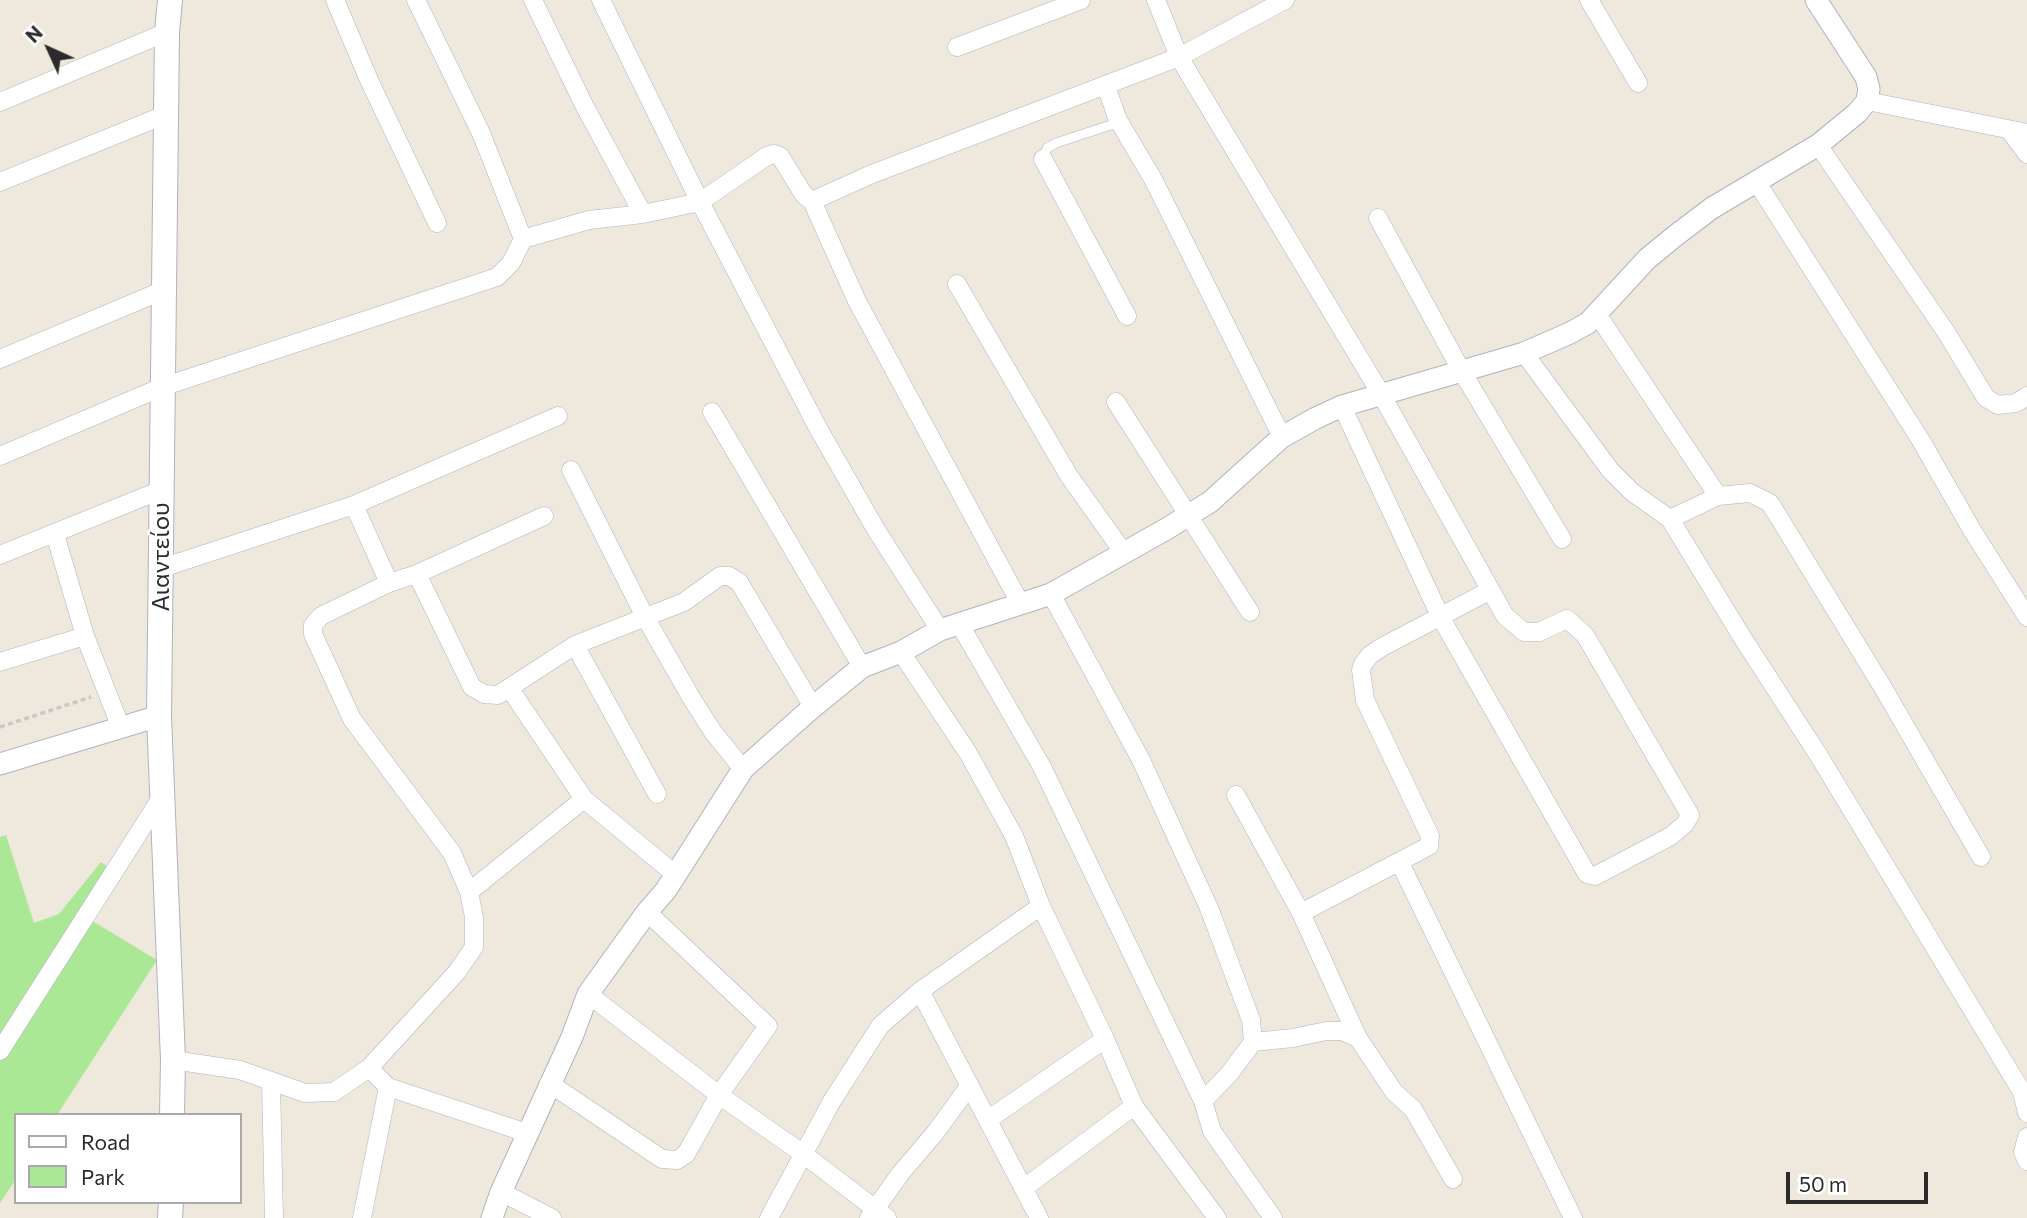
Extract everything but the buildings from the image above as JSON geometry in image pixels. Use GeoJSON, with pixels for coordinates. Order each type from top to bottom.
{"type":"FeatureCollection","features":[{"type":"Feature","properties":{"kind":"main road","name":"Αιαντείου"},"geometry":{"type":"LineString","coordinates":[[170,0],[167,32],[159,716],[173,1060],[172,1113]]}},
{"type":"Feature","properties":{"kind":"street"},"geometry":{"type":"LineString","coordinates":[[335,0],[369,80],[437,223]]}},
{"type":"Feature","properties":{"kind":"street"},"geometry":{"type":"LineString","coordinates":[[416,0],[481,133],[523,239]]}},
{"type":"Feature","properties":{"kind":"street"},"geometry":{"type":"LineString","coordinates":[[533,0],[584,105],[643,214]]}},
{"type":"Feature","properties":{"kind":"street"},"geometry":{"type":"LineString","coordinates":[[601,0],[700,202],[818,428],[875,528],[949,627],[1042,767],[1203,1101],[1212,1131],[1273,1218]]}},
{"type":"Feature","properties":{"kind":"street"},"geometry":{"type":"LineString","coordinates":[[957,47],[1081,0]]}},
{"type":"Feature","properties":{"kind":"street"},"geometry":{"type":"LineString","coordinates":[[1156,0],[1179,57],[1381,394],[1505,616],[1524,632],[1539,632],[1567,619],[1585,635],[1690,815],[1685,824],[1671,836],[1595,876],[1587,874],[1441,618],[1342,406]]}},
{"type":"Feature","properties":{"kind":"street"},"geometry":{"type":"LineString","coordinates":[[812,201],[872,174],[1179,57],[1285,0]]}},
{"type":"Feature","properties":{"kind":"street"},"geometry":{"type":"LineString","coordinates":[[1589,0],[1637,83]]}},
{"type":"Feature","properties":{"kind":"street"},"geometry":{"type":"LineString","coordinates":[[492,1218],[549,1083],[572,1037],[588,994],[666,890],[743,769],[862,667],[901,652],[949,627],[1051,594],[1210,502],[1282,437],[1342,406],[1524,353],[1570,334],[1588,323],[1647,259],[1675,236],[1712,208],[1818,145],[1857,113],[1867,101],[1870,89],[1866,77],[1816,0]]}},
{"type":"Feature","properties":{"kind":"street"},"geometry":{"type":"LineString","coordinates":[[0,102],[167,32]]}},
{"type":"Feature","properties":{"kind":"street"},"geometry":{"type":"LineString","coordinates":[[1106,86],[1118,121],[1153,179],[1282,437]]}},
{"type":"Feature","properties":{"kind":"street"},"geometry":{"type":"LineString","coordinates":[[1867,101],[2019,132],[2027,154]]}},
{"type":"Feature","properties":{"kind":"street"},"geometry":{"type":"LineString","coordinates":[[0,182],[167,114]]}},
{"type":"Feature","properties":{"kind":"street"},"geometry":{"type":"LineString","coordinates":[[1818,145],[1946,332],[1986,397],[1998,405],[2015,403],[2027,396]]}},
{"type":"Feature","properties":{"kind":"street"},"geometry":{"type":"LineString","coordinates":[[0,456],[162,387],[497,277],[511,263],[523,239],[589,220],[643,214],[700,202],[767,156],[774,154],[780,156],[804,195],[812,201],[857,301],[1020,603]]}},
{"type":"Feature","properties":{"kind":"street"},"geometry":{"type":"LineString","coordinates":[[1043,159],[1127,316]]}},
{"type":"Feature","properties":{"kind":"street"},"geometry":{"type":"LineString","coordinates":[[1755,181],[1920,439],[1972,530],[2027,617]]}},
{"type":"Feature","properties":{"kind":"street"},"geometry":{"type":"LineString","coordinates":[[1378,218],[1461,370],[1562,539]]}},
{"type":"Feature","properties":{"kind":"street"},"geometry":{"type":"LineString","coordinates":[[957,284],[1069,476],[1124,553]]}},
{"type":"Feature","properties":{"kind":"street"},"geometry":{"type":"LineString","coordinates":[[0,359],[164,290]]}},
{"type":"Feature","properties":{"kind":"street"},"geometry":{"type":"LineString","coordinates":[[1597,314],[1718,495]]}},
{"type":"Feature","properties":{"kind":"street"},"geometry":{"type":"LineString","coordinates":[[1524,353],[1610,470],[1632,492],[1670,519],[1819,756],[2022,1092],[2027,1113]]}},
{"type":"Feature","properties":{"kind":"street"},"geometry":{"type":"LineString","coordinates":[[1116,402],[1250,612]]}},
{"type":"Feature","properties":{"kind":"street"},"geometry":{"type":"LineString","coordinates":[[712,412],[862,667]]}},
{"type":"Feature","properties":{"kind":"street"},"geometry":{"type":"LineString","coordinates":[[162,568],[354,505],[558,416]]}},
{"type":"Feature","properties":{"kind":"street"},"geometry":{"type":"LineString","coordinates":[[571,470],[645,617],[706,721],[743,769]]}},
{"type":"Feature","properties":{"kind":"street"},"geometry":{"type":"LineString","coordinates":[[0,555],[161,490]]}},
{"type":"Feature","properties":{"kind":"street"},"geometry":{"type":"LineString","coordinates":[[1670,519],[1718,495],[1750,493],[1770,503],[1875,675],[1981,857]]}},
{"type":"Feature","properties":{"kind":"street"},"geometry":{"type":"LineString","coordinates":[[354,505],[388,583]]}},
{"type":"Feature","properties":{"kind":"street"},"geometry":{"type":"LineString","coordinates":[[173,1060],[240,1070],[305,1093],[334,1091],[369,1068],[457,972],[474,947],[474,917],[469,892],[452,853],[352,719],[313,634],[313,625],[321,616],[388,583],[417,574],[544,516]]}},
{"type":"Feature","properties":{"kind":"street"},"geometry":{"type":"LineString","coordinates":[[55,534],[85,636],[121,728]]}},
{"type":"Feature","properties":{"kind":"street"},"geometry":{"type":"LineString","coordinates":[[417,574],[472,687],[484,694],[498,695],[575,645],[684,602],[720,576],[729,576],[739,582],[813,707]]}},
{"type":"Feature","properties":{"kind":"street"},"geometry":{"type":"LineString","coordinates":[[1301,913],[1429,846],[1430,836],[1365,700],[1361,670],[1370,655],[1489,591]]}},
{"type":"Feature","properties":{"kind":"street"},"geometry":{"type":"LineString","coordinates":[[1051,594],[1141,760],[1209,908],[1251,1020],[1253,1042],[1229,1074],[1203,1101]]}},
{"type":"Feature","properties":{"kind":"street"},"geometry":{"type":"LineString","coordinates":[[0,662],[85,636]]}},
{"type":"Feature","properties":{"kind":"street"},"geometry":{"type":"LineString","coordinates":[[575,645],[657,794]]}},
{"type":"Feature","properties":{"kind":"street"},"geometry":{"type":"LineString","coordinates":[[901,652],[968,753],[1014,835],[1041,906],[1134,1106],[1217,1218]]}},
{"type":"Feature","properties":{"kind":"street"},"geometry":{"type":"LineString","coordinates":[[509,689],[584,799],[676,875]]}},
{"type":"Feature","properties":{"kind":"street"},"geometry":{"type":"LineString","coordinates":[[0,764],[159,716]]}},
{"type":"Feature","properties":{"kind":"street"},"geometry":{"type":"LineString","coordinates":[[1236,794],[1301,913],[1358,1038],[1394,1092],[1413,1110],[1453,1179]]}},
{"type":"Feature","properties":{"kind":"street"},"geometry":{"type":"LineString","coordinates":[[0,1051],[161,799]]}},
{"type":"Feature","properties":{"kind":"street"},"geometry":{"type":"LineString","coordinates":[[469,892],[584,799]]}},
{"type":"Feature","properties":{"kind":"street"},"geometry":{"type":"LineString","coordinates":[[1400,863],[1573,1218]]}},
{"type":"Feature","properties":{"kind":"street"},"geometry":{"type":"LineString","coordinates":[[769,1218],[832,1101],[880,1026],[920,991],[1041,906]]}},
{"type":"Feature","properties":{"kind":"street"},"geometry":{"type":"LineString","coordinates":[[549,1083],[662,1159],[677,1160],[686,1154],[719,1096],[768,1026],[647,912]]}},
{"type":"Feature","properties":{"kind":"street"},"geometry":{"type":"LineString","coordinates":[[920,991],[1039,1218]]}},
{"type":"Feature","properties":{"kind":"street"},"geometry":{"type":"LineString","coordinates":[[588,994],[719,1096],[802,1153],[877,1215],[971,1085]]}},
{"type":"Feature","properties":{"kind":"street"},"geometry":{"type":"LineString","coordinates":[[1253,1042],[1326,1031],[1342,1031],[1358,1038]]}},
{"type":"Feature","properties":{"kind":"street"},"geometry":{"type":"LineString","coordinates":[[989,1119],[1105,1039]]}},
{"type":"Feature","properties":{"kind":"street"},"geometry":{"type":"LineString","coordinates":[[369,1068],[388,1087],[527,1133]]}},
{"type":"Feature","properties":{"kind":"street"},"geometry":{"type":"LineString","coordinates":[[271,1082],[274,1218]]}},
{"type":"Feature","properties":{"kind":"street"},"geometry":{"type":"LineString","coordinates":[[362,1218],[388,1087]]}},
{"type":"Feature","properties":{"kind":"street"},"geometry":{"type":"LineString","coordinates":[[1024,1188],[1134,1106]]}},
{"type":"Feature","properties":{"kind":"street"},"geometry":{"type":"LineString","coordinates":[[2027,1137],[2023,1152],[2027,1161]]}},
{"type":"Feature","properties":{"kind":"street"},"geometry":{"type":"LineString","coordinates":[[501,1192],[552,1218]]}},
{"type":"Feature","properties":{"kind":"lane"},"geometry":{"type":"LineString","coordinates":[[1043,159],[1048,148],[1056,143],[1118,121]]}},
{"type":"Feature","properties":{"kind":"path"},"geometry":{"type":"LineString","coordinates":[[0,727],[106,692]]}},
{"type":"Feature","properties":{"kind":"green space"},"geometry":{"type":"Polygon","coordinates":[[[6,835],[34,923],[59,914],[101,862],[112,870],[84,916],[157,960],[58,1113],[14,1113],[14,1182],[0,1203],[0,837],[6,835]]]}}]}
